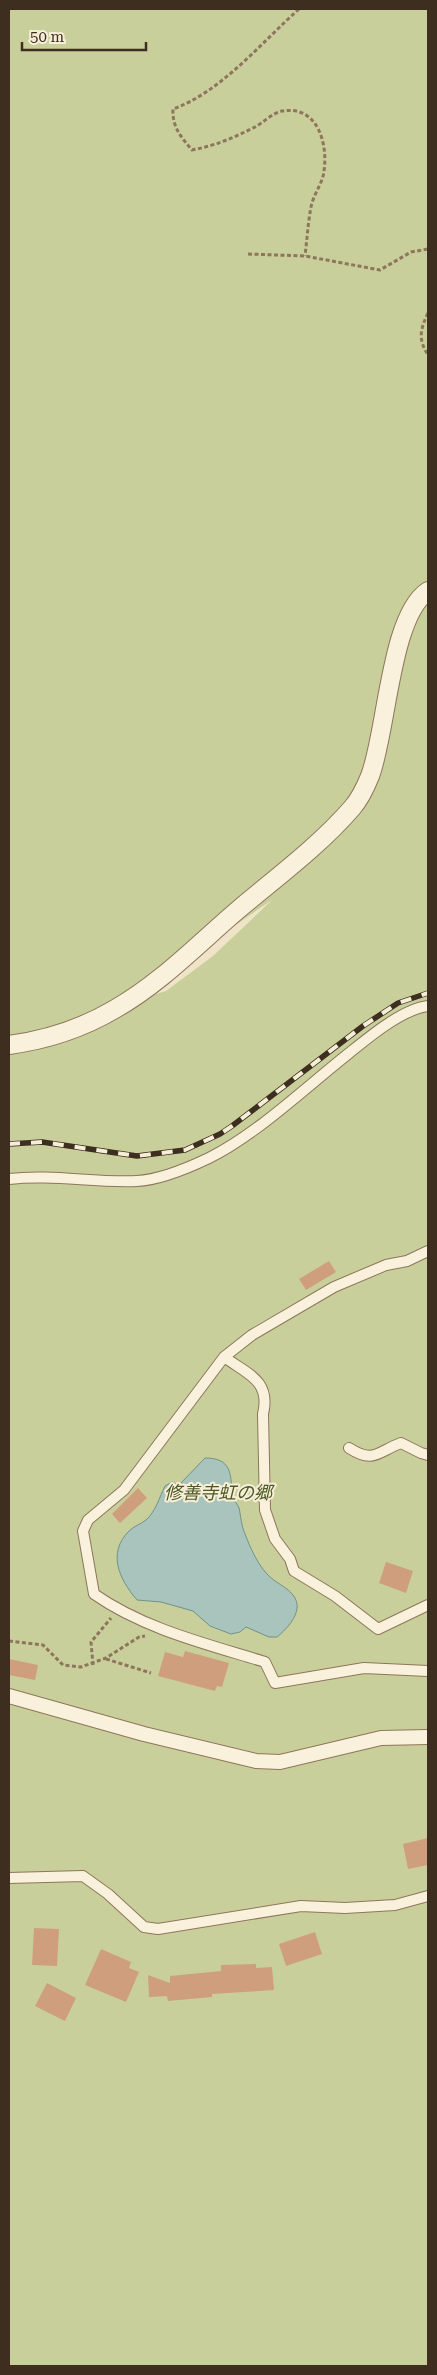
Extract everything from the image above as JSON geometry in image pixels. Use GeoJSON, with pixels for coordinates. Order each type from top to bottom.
{"type":"FeatureCollection","features":[{"type":"Feature","properties":{"kind":"street"},"geometry":{"type":"LineString","coordinates":[[9,1045],[34,1042],[81,1026],[115,1009],[146,989],[313,846],[352,808],[370,776],[399,638],[421,596],[428,591]]}},
{"type":"Feature","properties":{"kind":"street"},"geometry":{"type":"LineString","coordinates":[[9,1179],[34,1176],[139,1181],[201,1161],[248,1134],[370,1037],[397,1019],[428,1006]]}},
{"type":"Feature","properties":{"kind":"street"},"geometry":{"type":"LineString","coordinates":[[428,1251],[407,1261],[386,1265],[334,1287],[252,1335],[224,1357],[124,1490],[88,1520],[83,1531],[94,1594],[118,1611],[181,1636],[265,1662],[275,1683],[364,1668],[428,1671]]}},
{"type":"Feature","properties":{"kind":"street"},"geometry":{"type":"LineString","coordinates":[[224,1357],[256,1380],[264,1389],[266,1400],[263,1414],[265,1510],[275,1539],[290,1559],[294,1571],[335,1596],[378,1629],[428,1604]]}},
{"type":"Feature","properties":{"kind":"street"},"geometry":{"type":"LineString","coordinates":[[349,1448],[369,1458],[379,1455],[388,1448],[401,1443],[421,1453],[428,1454]]}},
{"type":"Feature","properties":{"kind":"street"},"geometry":{"type":"LineString","coordinates":[[9,1696],[144,1734],[256,1761],[280,1762],[381,1738],[428,1737]]}},
{"type":"Feature","properties":{"kind":"street"},"geometry":{"type":"LineString","coordinates":[[9,1878],[83,1876],[108,1894],[144,1927],[158,1929],[301,1906],[345,1908],[395,1905],[428,1896]]}},
{"type":"Feature","properties":{"kind":"path"},"geometry":{"type":"LineString","coordinates":[[298,9],[212,89],[191,102],[173,109],[173,117],[178,134],[192,150],[217,145],[254,128],[280,112],[296,110],[311,119],[318,128],[325,143],[324,173],[311,205],[305,256]]}},
{"type":"Feature","properties":{"kind":"path"},"geometry":{"type":"LineString","coordinates":[[248,254],[305,256],[380,270],[411,252],[428,250]]}},
{"type":"Feature","properties":{"kind":"path"},"geometry":{"type":"LineString","coordinates":[[428,313],[420,330],[422,345],[428,355]]}},
{"type":"Feature","properties":{"kind":"path"},"geometry":{"type":"LineString","coordinates":[[93,1665],[91,1642],[118,1611]]}},
{"type":"Feature","properties":{"kind":"path"},"geometry":{"type":"LineString","coordinates":[[9,1641],[43,1645],[63,1664],[82,1667],[93,1665],[139,1637],[147,1636]]}},
{"type":"Feature","properties":{"kind":"path"},"geometry":{"type":"LineString","coordinates":[[106,1658],[152,1673]]}},
{"type":"Feature","properties":{"kind":"green space","name":"修善寺虹の郷"},"geometry":{"type":"Polygon","coordinates":[[[9,9],[428,9],[428,2366],[9,2366],[9,9]],[[272,900],[119,1005],[166,991],[213,956],[272,900]]]}},
{"type":"Feature","properties":{"kind":"water"},"geometry":{"type":"Polygon","coordinates":[[[205,1458],[220,1461],[228,1468],[232,1496],[239,1508],[244,1531],[254,1555],[267,1574],[290,1592],[296,1601],[297,1607],[294,1618],[277,1637],[269,1637],[246,1627],[240,1632],[231,1634],[210,1626],[193,1611],[161,1602],[137,1600],[121,1575],[117,1557],[122,1539],[131,1529],[149,1516],[155,1508],[165,1486],[172,1482],[179,1485],[205,1458]]]}},
{"type":"Feature","properties":{"kind":"building"},"geometry":{"type":"Polygon","coordinates":[[[329,1261],[336,1272],[306,1290],[299,1279],[329,1261]]]}},
{"type":"Feature","properties":{"kind":"building"},"geometry":{"type":"Polygon","coordinates":[[[138,1488],[147,1498],[120,1523],[112,1514],[138,1488]]]}},
{"type":"Feature","properties":{"kind":"building"},"geometry":{"type":"Polygon","coordinates":[[[386,1562],[413,1571],[406,1593],[379,1583],[386,1562]]]}},
{"type":"Feature","properties":{"kind":"building"},"geometry":{"type":"Polygon","coordinates":[[[185,1651],[229,1663],[222,1687],[217,1686],[215,1691],[158,1676],[165,1652],[183,1657],[185,1651]]]}},
{"type":"Feature","properties":{"kind":"building"},"geometry":{"type":"Polygon","coordinates":[[[9,1659],[38,1665],[35,1680],[9,1675],[9,1659]]]}},
{"type":"Feature","properties":{"kind":"building"},"geometry":{"type":"Polygon","coordinates":[[[428,1838],[428,1865],[408,1869],[403,1844],[428,1838]]]}},
{"type":"Feature","properties":{"kind":"building"},"geometry":{"type":"Polygon","coordinates":[[[34,1928],[59,1929],[57,1966],[32,1965],[34,1928]]]}},
{"type":"Feature","properties":{"kind":"building"},"geometry":{"type":"Polygon","coordinates":[[[315,1932],[322,1954],[286,1966],[279,1944],[315,1932]]]}},
{"type":"Feature","properties":{"kind":"building"},"geometry":{"type":"Polygon","coordinates":[[[101,1949],[131,1962],[129,1968],[139,1972],[126,2002],[85,1985],[101,1949]]]}},
{"type":"Feature","properties":{"kind":"building"},"geometry":{"type":"Polygon","coordinates":[[[256,1964],[256,1968],[272,1967],[274,1990],[212,1994],[212,1997],[168,2001],[167,1996],[149,1997],[148,1975],[170,1983],[170,1976],[221,1971],[221,1965],[256,1964]]]}},
{"type":"Feature","properties":{"kind":"building"},"geometry":{"type":"Polygon","coordinates":[[[47,1983],[76,1998],[65,2021],[35,2006],[47,1983]]]}},
{"type":"Feature","properties":{"kind":"railway"},"geometry":{"type":"LineString","coordinates":[[9,1144],[42,1142],[137,1156],[185,1150],[220,1134],[232,1126],[363,1026],[398,1003],[428,993]]}}]}
